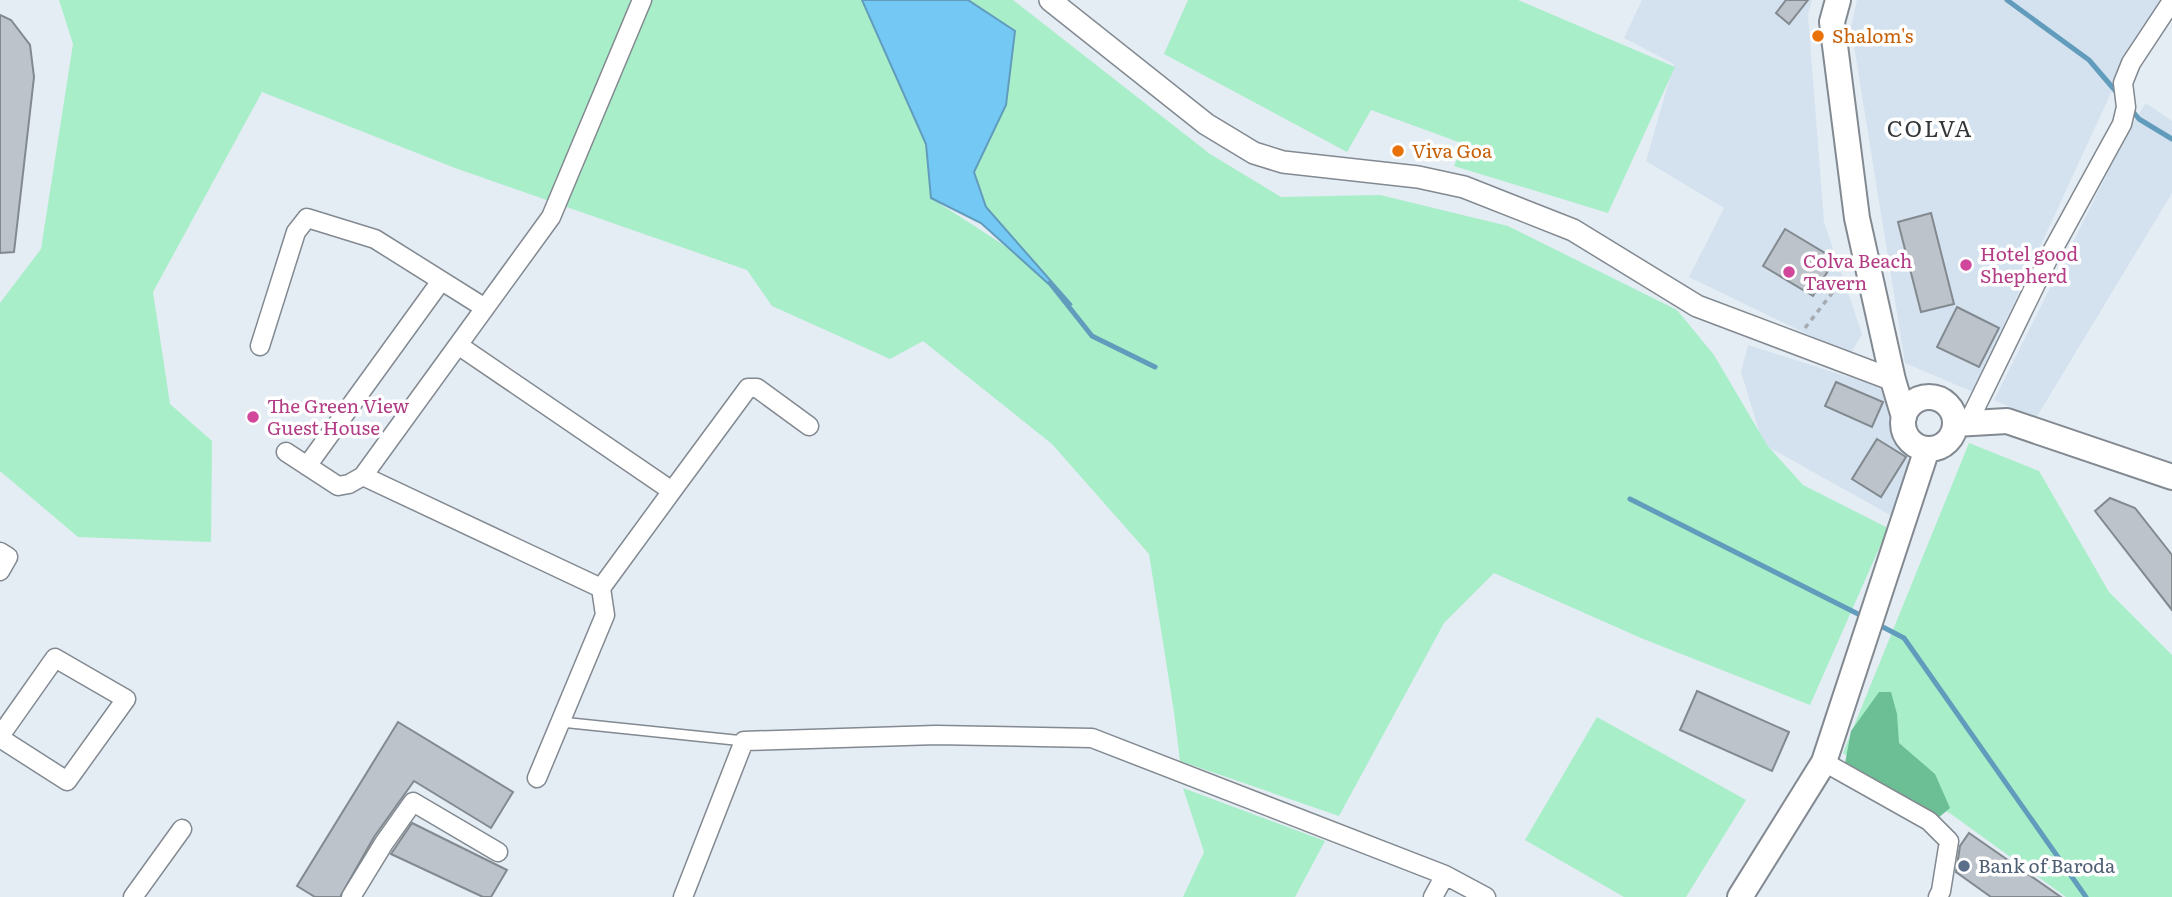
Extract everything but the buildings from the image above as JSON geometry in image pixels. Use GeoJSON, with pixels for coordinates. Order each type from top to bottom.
{"type":"FeatureCollection","features":[{"type":"Feature","properties":{"kind":"main road"},"geometry":{"type":"LineString","coordinates":[[1838,0],[1832,22],[1857,218],[1906,434],[1911,441],[1927,449],[1935,448],[1949,440],[1962,423]]}},
{"type":"Feature","properties":{"kind":"main road"},"geometry":{"type":"LineString","coordinates":[[1893,380],[1926,397],[1947,403],[1962,423],[2007,421],[2172,477]]}},
{"type":"Feature","properties":{"kind":"main road"},"geometry":{"type":"LineString","coordinates":[[1904,416],[1912,403],[1926,397]]}},
{"type":"Feature","properties":{"kind":"main road"},"geometry":{"type":"LineString","coordinates":[[1740,897],[1824,762],[1927,449]]}},
{"type":"Feature","properties":{"kind":"street"},"geometry":{"type":"LineString","coordinates":[[286,452],[338,486],[349,484],[363,476],[551,217],[642,0]]}},
{"type":"Feature","properties":{"kind":"street"},"geometry":{"type":"LineString","coordinates":[[1050,0],[1206,124],[1254,153],[1283,162],[1418,177],[1464,187],[1573,230],[1697,306],[1893,380]]}},
{"type":"Feature","properties":{"kind":"street"},"geometry":{"type":"LineString","coordinates":[[1962,423],[2122,124],[2126,107],[2123,83],[2130,63],[2172,1]]}},
{"type":"Feature","properties":{"kind":"street"},"geometry":{"type":"LineString","coordinates":[[260,346],[296,232],[307,218],[375,239],[485,308]]}},
{"type":"Feature","properties":{"kind":"street"},"geometry":{"type":"LineString","coordinates":[[307,466],[441,281]]}},
{"type":"Feature","properties":{"kind":"street"},"geometry":{"type":"LineString","coordinates":[[458,345],[672,491]]}},
{"type":"Feature","properties":{"kind":"street"},"geometry":{"type":"LineString","coordinates":[[537,778],[604,615],[601,588],[748,388],[757,388],[809,426]]}},
{"type":"Feature","properties":{"kind":"street"},"geometry":{"type":"LineString","coordinates":[[363,476],[601,588]]}},
{"type":"Feature","properties":{"kind":"street"},"geometry":{"type":"LineString","coordinates":[[0,552],[8,557],[0,572]]}},
{"type":"Feature","properties":{"kind":"street"},"geometry":{"type":"LineString","coordinates":[[55,659],[126,699],[67,780],[0,737],[55,659]]}},
{"type":"Feature","properties":{"kind":"street"},"geometry":{"type":"LineString","coordinates":[[683,897],[744,741],[936,735],[1092,738],[1445,875],[1486,897]]}},
{"type":"Feature","properties":{"kind":"street"},"geometry":{"type":"LineString","coordinates":[[1824,762],[1929,821],[1949,841],[1938,897]]}},
{"type":"Feature","properties":{"kind":"street"},"geometry":{"type":"LineString","coordinates":[[351,897],[413,802],[498,852]]}},
{"type":"Feature","properties":{"kind":"street"},"geometry":{"type":"LineString","coordinates":[[133,897],[182,829]]}},
{"type":"Feature","properties":{"kind":"street"},"geometry":{"type":"LineString","coordinates":[[1433,897],[1445,875]]}},
{"type":"Feature","properties":{"kind":"lane"},"geometry":{"type":"LineString","coordinates":[[561,722],[744,741]]}},
{"type":"Feature","properties":{"kind":"path"},"geometry":{"type":"LineString","coordinates":[[1794,344],[1817,309],[1836,288],[1869,273]]}},
{"type":"Feature","properties":{"kind":"shaded area"},"geometry":{"type":"Polygon","coordinates":[[[1642,0],[1812,0],[1808,15],[1824,222],[1862,334],[1850,355],[1689,277],[1724,208],[1646,161],[1674,64],[1624,38],[1642,0]]]}},
{"type":"Feature","properties":{"kind":"shaded area"},"geometry":{"type":"Polygon","coordinates":[[[1857,0],[2165,0],[2116,82],[1973,392],[1905,363],[1851,27],[1857,0]]]}},
{"type":"Feature","properties":{"kind":"shaded area"},"geometry":{"type":"Polygon","coordinates":[[[2146,103],[2172,121],[2172,193],[2036,418],[1994,400],[2130,128],[2146,103]]]}},
{"type":"Feature","properties":{"kind":"shaded area"},"geometry":{"type":"Polygon","coordinates":[[[1748,345],[1880,387],[1909,463],[1892,516],[1763,444],[1741,372],[1748,345]]]}},
{"type":"Feature","properties":{"kind":"green space"},"geometry":{"type":"Polygon","coordinates":[[[59,0],[862,0],[926,144],[931,198],[1036,266],[986,207],[974,172],[1006,105],[1015,31],[968,0],[1013,0],[1210,154],[1281,197],[1380,195],[1508,226],[1677,310],[1714,355],[1767,445],[1803,485],[1888,528],[1810,705],[1641,638],[1494,573],[1444,623],[1339,816],[1180,761],[1149,554],[1052,444],[923,341],[890,359],[772,306],[747,270],[455,168],[262,92],[153,292],[170,404],[212,441],[211,542],[78,537],[0,471],[0,303],[41,249],[73,44],[59,0]]]}},
{"type":"Feature","properties":{"kind":"green space"},"geometry":{"type":"Polygon","coordinates":[[[1188,0],[1518,0],[1675,67],[1608,213],[1454,166],[1464,144],[1371,110],[1347,152],[1164,54],[1188,0]]]}},
{"type":"Feature","properties":{"kind":"green space"},"geometry":{"type":"Polygon","coordinates":[[[1969,443],[2039,471],[2109,592],[2172,655],[2172,897],[2066,897],[1951,814],[1843,753],[1969,443]]]}},
{"type":"Feature","properties":{"kind":"green space"},"geometry":{"type":"Polygon","coordinates":[[[1879,692],[1891,692],[1897,714],[1899,743],[1935,774],[1950,808],[1938,818],[1844,769],[1851,731],[1879,692]]]}},
{"type":"Feature","properties":{"kind":"green space"},"geometry":{"type":"Polygon","coordinates":[[[1597,717],[1746,800],[1686,897],[1624,897],[1525,840],[1597,717]]]}},
{"type":"Feature","properties":{"kind":"green space"},"geometry":{"type":"Polygon","coordinates":[[[1183,788],[1325,841],[1295,897],[1183,897],[1204,852],[1183,788]]]}},
{"type":"Feature","properties":{"kind":"water"},"geometry":{"type":"Polygon","coordinates":[[[862,0],[968,0],[1015,31],[1006,105],[974,172],[986,207],[1072,305],[981,223],[931,198],[926,144],[862,0]]]}},
{"type":"Feature","properties":{"kind":"waterway"},"geometry":{"type":"LineString","coordinates":[[2007,0],[2089,60],[2119,95]]}},
{"type":"Feature","properties":{"kind":"waterway"},"geometry":{"type":"LineString","coordinates":[[2130,108],[2139,119],[2172,139]]}},
{"type":"Feature","properties":{"kind":"waterway"},"geometry":{"type":"LineString","coordinates":[[1050,283],[1092,336],[1155,367]]}},
{"type":"Feature","properties":{"kind":"waterway"},"geometry":{"type":"LineString","coordinates":[[1630,499],[1866,618]]}},
{"type":"Feature","properties":{"kind":"waterway"},"geometry":{"type":"LineString","coordinates":[[1877,624],[1904,638],[2086,897]]}},
{"type":"Feature","properties":{"kind":"place","name":"Shalom's"},"geometry":{"type":"Point","coordinates":[1818,36]}},
{"type":"Feature","properties":{"kind":"place","name":"Viva Goa"},"geometry":{"type":"Point","coordinates":[1398,151]}},
{"type":"Feature","properties":{"kind":"place","name":"Hotel good Shepherd"},"geometry":{"type":"Point","coordinates":[1966,265]}},
{"type":"Feature","properties":{"kind":"place","name":"Colva Beach Tavern"},"geometry":{"type":"Point","coordinates":[1789,272]}},
{"type":"Feature","properties":{"kind":"place","name":"The Green View Guest House"},"geometry":{"type":"Point","coordinates":[253,417]}},
{"type":"Feature","properties":{"kind":"place","name":"Bank of Baroda"},"geometry":{"type":"Point","coordinates":[1964,866]}},
{"type":"Feature","properties":{"kind":"district","name":"COLVA"},"geometry":{"type":"Point","coordinates":[1930,129]}}]}
